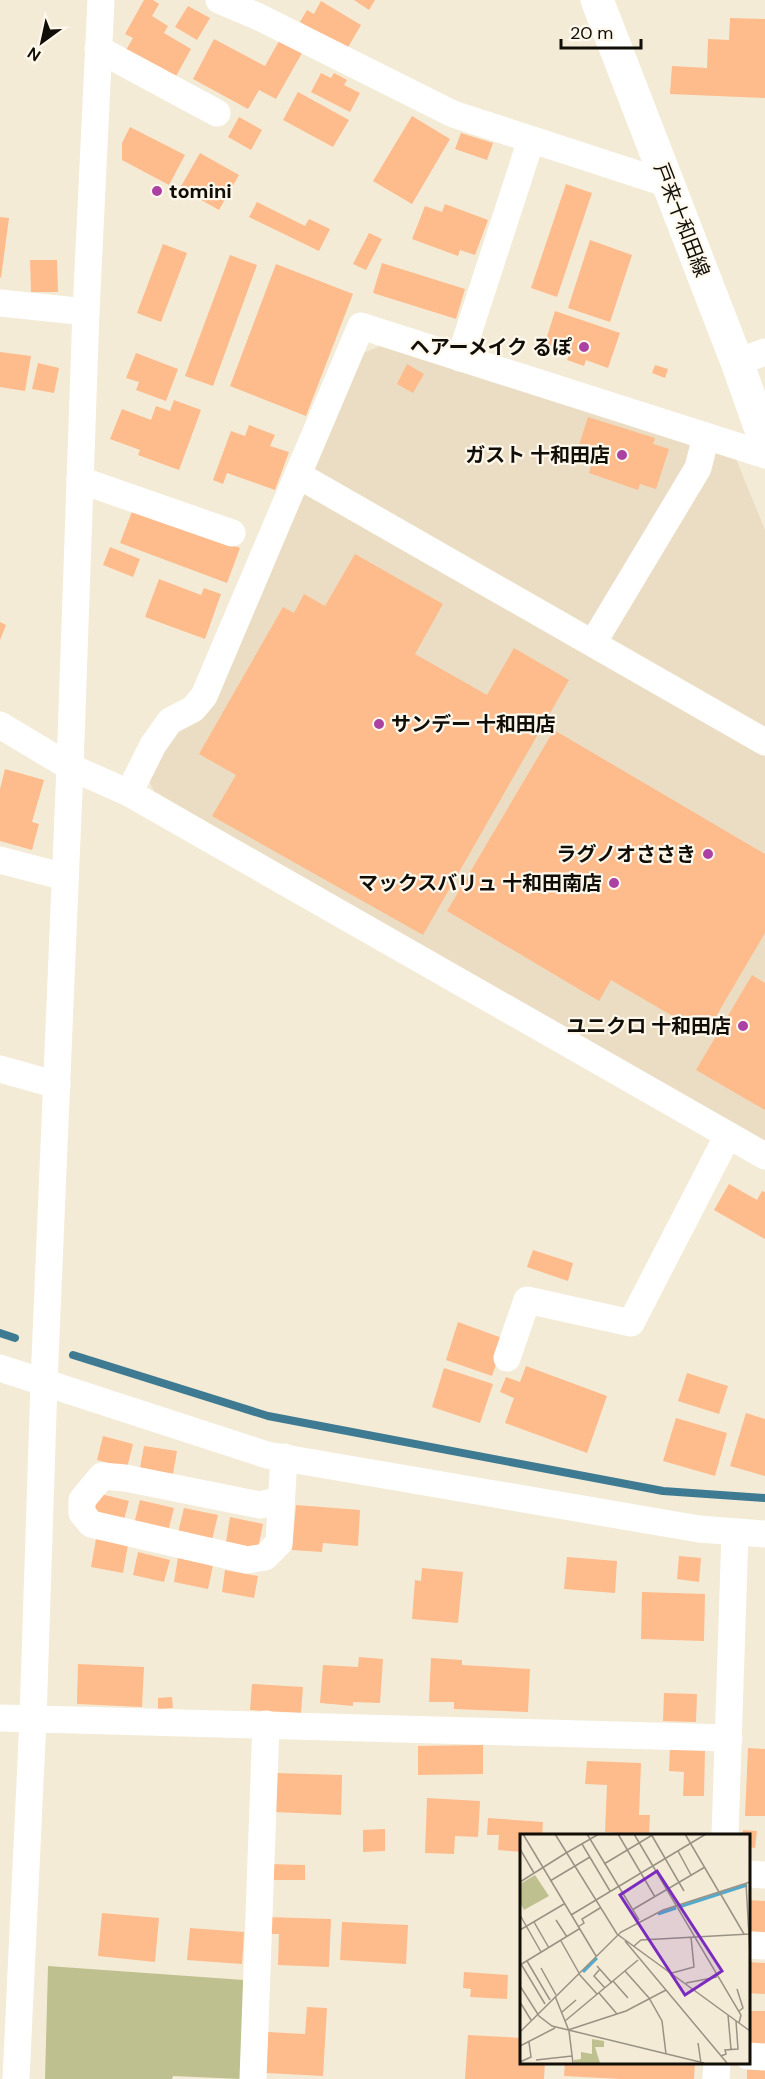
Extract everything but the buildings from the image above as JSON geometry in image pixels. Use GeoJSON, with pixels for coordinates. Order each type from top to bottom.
{"type":"FeatureCollection","features":[{"type":"Feature","properties":{"kind":"main road","name":"戸来十和田線"},"geometry":{"type":"LineString","coordinates":[[597,0],[668,184],[751,357],[765,441]]}},
{"type":"Feature","properties":{"kind":"street"},"geometry":{"type":"LineString","coordinates":[[16,2079],[33,1719],[86,312],[101,0]]}},
{"type":"Feature","properties":{"kind":"street"},"geometry":{"type":"LineString","coordinates":[[219,0],[264,9],[453,114],[668,184]]}},
{"type":"Feature","properties":{"kind":"street"},"geometry":{"type":"LineString","coordinates":[[98,49],[217,113]]}},
{"type":"Feature","properties":{"kind":"street"},"geometry":{"type":"LineString","coordinates":[[460,358],[531,140]]}},
{"type":"Feature","properties":{"kind":"street"},"geometry":{"type":"LineString","coordinates":[[0,303],[86,312]]}},
{"type":"Feature","properties":{"kind":"street"},"geometry":{"type":"LineString","coordinates":[[129,793],[153,745],[170,721],[193,709],[204,696],[361,326],[765,455]]}},
{"type":"Feature","properties":{"kind":"street"},"geometry":{"type":"LineString","coordinates":[[592,643],[698,468],[706,436]]}},
{"type":"Feature","properties":{"kind":"street"},"geometry":{"type":"LineString","coordinates":[[298,475],[765,742]]}},
{"type":"Feature","properties":{"kind":"street"},"geometry":{"type":"LineString","coordinates":[[80,480],[232,533]]}},
{"type":"Feature","properties":{"kind":"street"},"geometry":{"type":"LineString","coordinates":[[0,725],[70,766],[129,793],[765,1156]]}},
{"type":"Feature","properties":{"kind":"street"},"geometry":{"type":"LineString","coordinates":[[0,860],[65,877]]}},
{"type":"Feature","properties":{"kind":"street"},"geometry":{"type":"LineString","coordinates":[[0,1069],[57,1085]]}},
{"type":"Feature","properties":{"kind":"street"},"geometry":{"type":"LineString","coordinates":[[507,1358],[527,1300],[631,1323],[728,1135]]}},
{"type":"Feature","properties":{"kind":"street"},"geometry":{"type":"LineString","coordinates":[[0,1368],[267,1455],[735,1533],[765,1534]]}},
{"type":"Feature","properties":{"kind":"street"},"geometry":{"type":"LineString","coordinates":[[281,1500],[260,1505],[125,1478],[102,1476],[82,1500],[82,1513],[91,1524],[247,1560],[265,1557],[279,1543],[284,1457]]}},
{"type":"Feature","properties":{"kind":"street"},"geometry":{"type":"LineString","coordinates":[[725,1834],[735,1533]]}},
{"type":"Feature","properties":{"kind":"street"},"geometry":{"type":"LineString","coordinates":[[0,1718],[729,1738]]}},
{"type":"Feature","properties":{"kind":"street"},"geometry":{"type":"LineString","coordinates":[[253,2079],[266,1724]]}},
{"type":"Feature","properties":{"kind":"street"},"geometry":{"type":"LineString","coordinates":[[750,1874],[765,1875]]}},
{"type":"Feature","properties":{"kind":"street"},"geometry":{"type":"LineString","coordinates":[[750,1945],[765,1946]]}},
{"type":"Feature","properties":{"kind":"street"},"geometry":{"type":"LineString","coordinates":[[750,2056],[765,2057]]}},
{"type":"Feature","properties":{"kind":"street"},"geometry":{"type":"LineString","coordinates":[[716,2079],[717,2064]]}},
{"type":"Feature","properties":{"kind":"shaded area"},"geometry":{"type":"Polygon","coordinates":[[[381,346],[736,459],[765,530],[765,1147],[154,791],[146,775],[177,732],[363,353],[381,346]]]}},
{"type":"Feature","properties":{"kind":"green space"},"geometry":{"type":"Polygon","coordinates":[[[48,1966],[244,1980],[240,2079],[173,2076],[172,2079],[45,2079],[48,1966]]]}},
{"type":"Feature","properties":{"kind":"waterway"},"geometry":{"type":"LineString","coordinates":[[0,1333],[15,1338]]}},
{"type":"Feature","properties":{"kind":"waterway"},"geometry":{"type":"LineString","coordinates":[[73,1355],[268,1416],[663,1491],[765,1498]]}},
{"type":"Feature","properties":{"kind":"place","name":"tomini"},"geometry":{"type":"Point","coordinates":[157,191]}},
{"type":"Feature","properties":{"kind":"place","name":"ヘアーメイク るぽ"},"geometry":{"type":"Point","coordinates":[584,347]}},
{"type":"Feature","properties":{"kind":"place","name":"ガスト 十和田店"},"geometry":{"type":"Point","coordinates":[622,455]}},
{"type":"Feature","properties":{"kind":"place","name":"サンデー 十和田店"},"geometry":{"type":"Point","coordinates":[379,724]}},
{"type":"Feature","properties":{"kind":"place","name":"ラグノオささき"},"geometry":{"type":"Point","coordinates":[708,854]}},
{"type":"Feature","properties":{"kind":"place","name":"マックスバリュ 十和田南店"},"geometry":{"type":"Point","coordinates":[614,883]}},
{"type":"Feature","properties":{"kind":"place","name":"ユニクロ 十和田店"},"geometry":{"type":"Point","coordinates":[743,1026]}}]}
